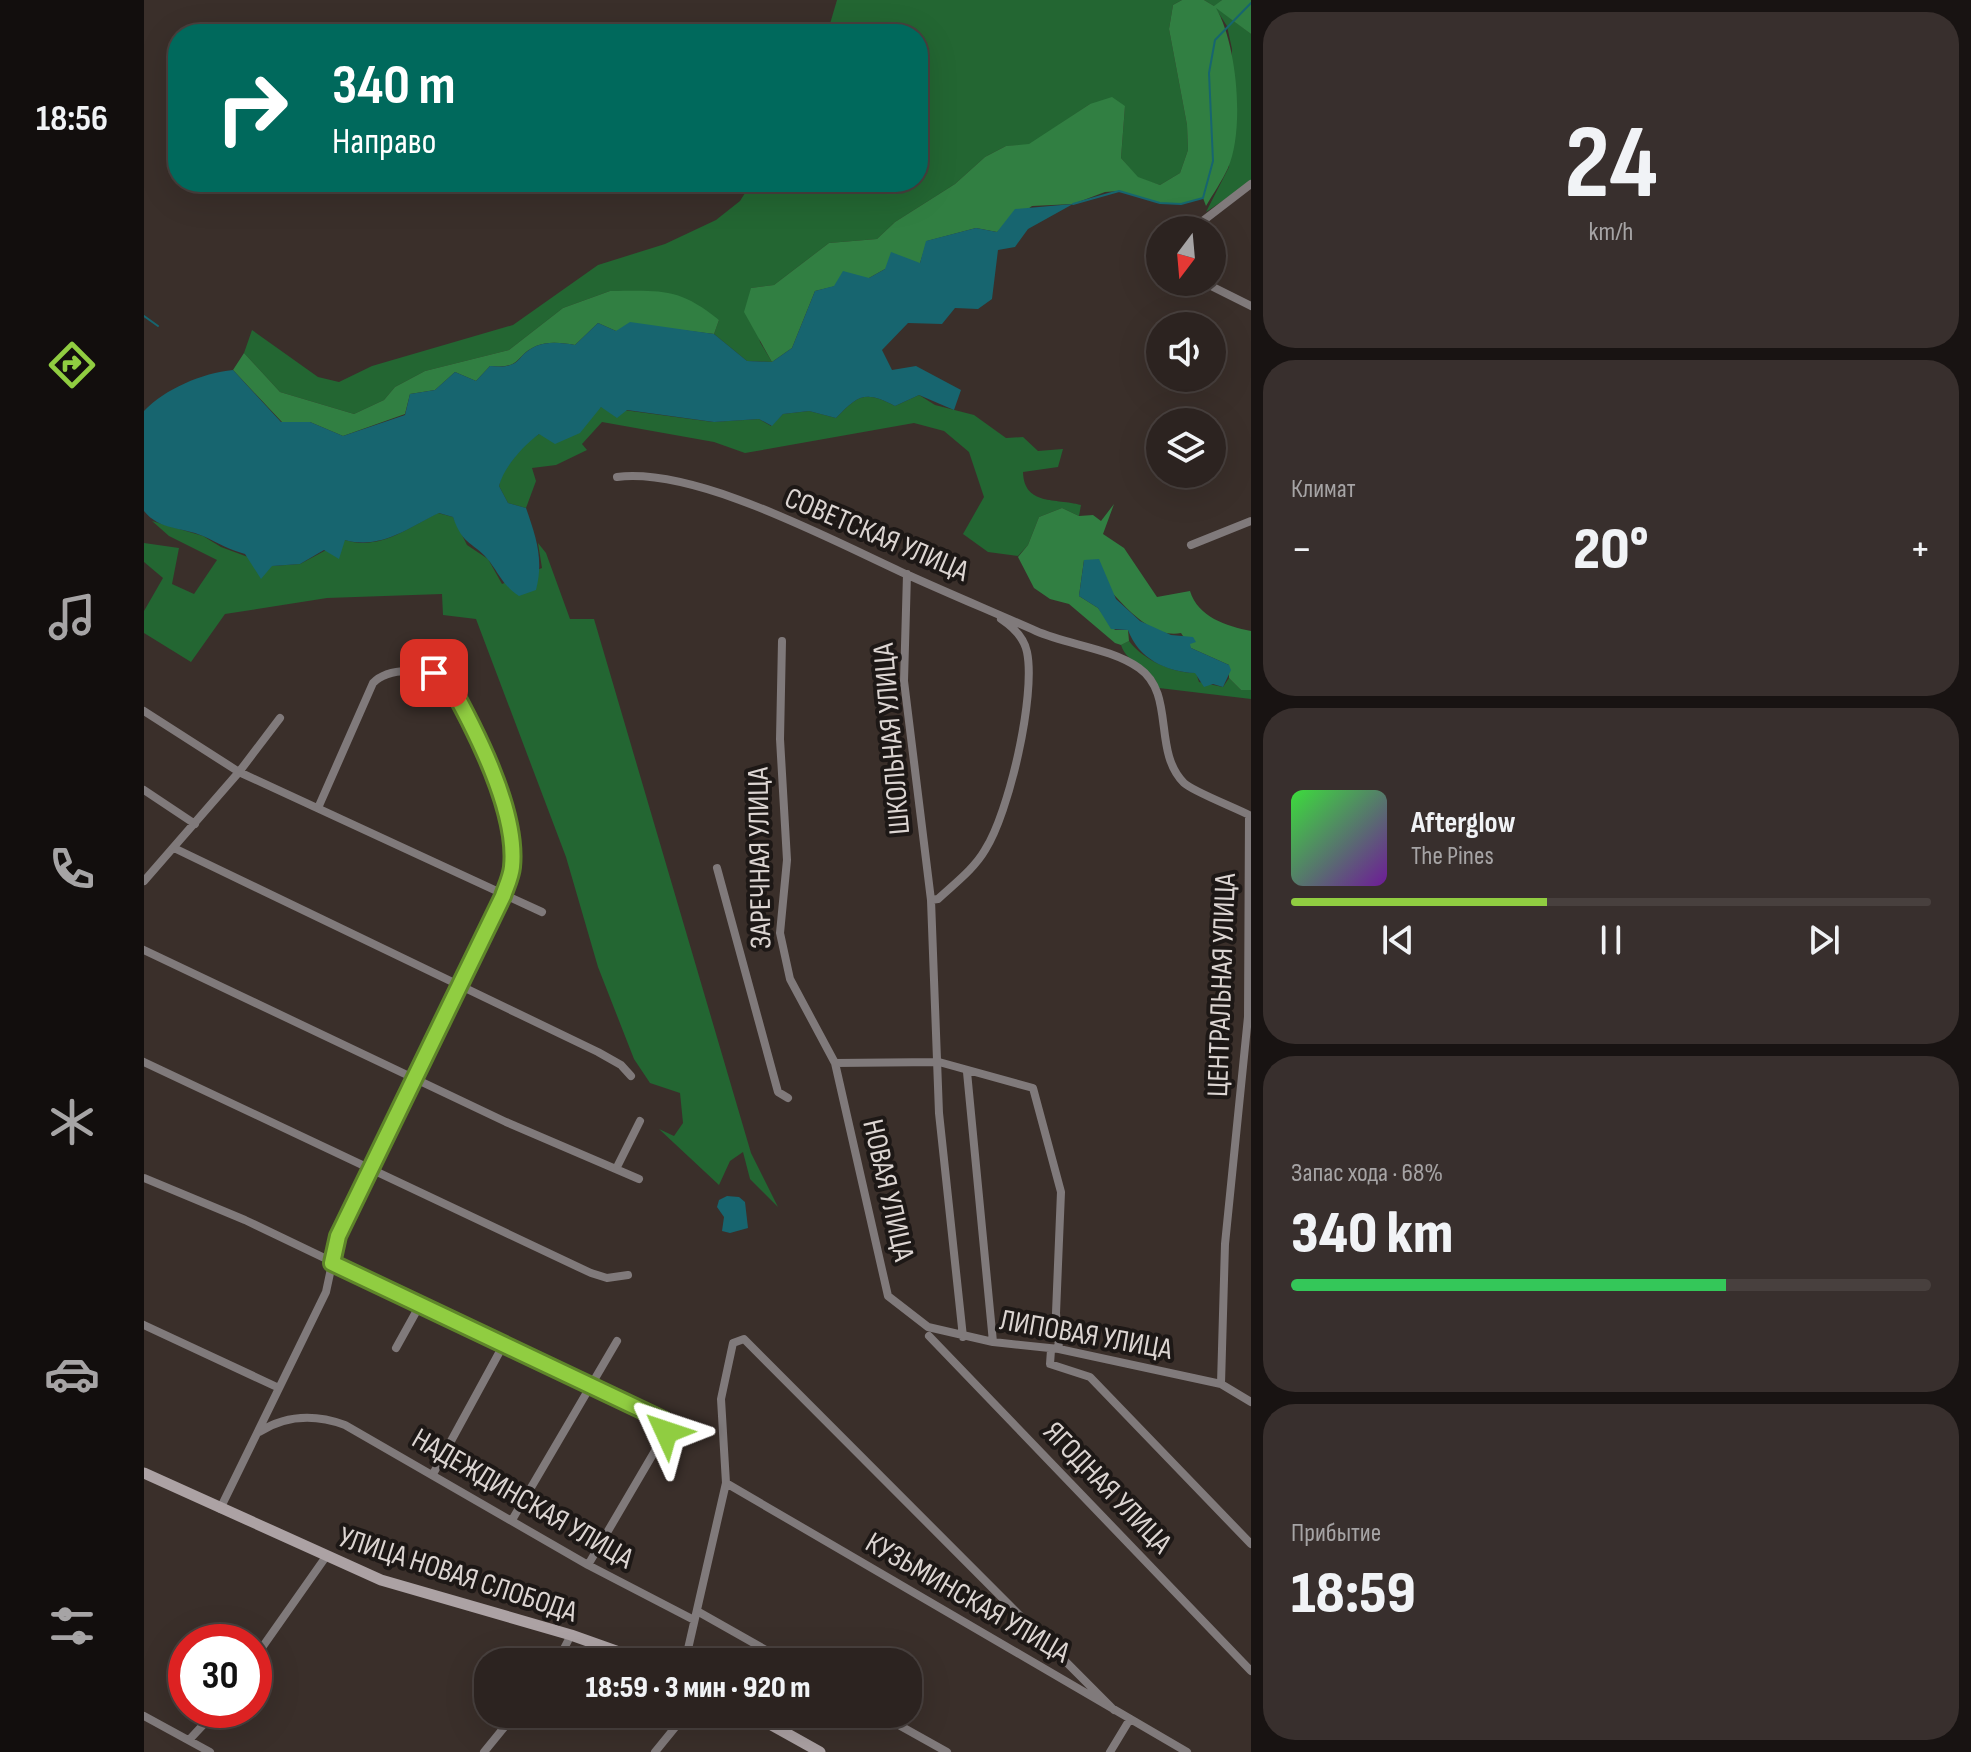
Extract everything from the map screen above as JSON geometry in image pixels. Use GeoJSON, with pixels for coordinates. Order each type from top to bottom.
{"type":"FeatureCollection","features":[{"type":"Feature","properties":{"kind":"street"},"geometry":{"type":"LineString","coordinates":[[1209,216],[1251,184]]}},
{"type":"Feature","properties":{"kind":"street"},"geometry":{"type":"LineString","coordinates":[[1226,294],[1251,306]]}},
{"type":"Feature","properties":{"kind":"street","name":"СОВЕТСКАЯ УЛИЦА"},"geometry":{"type":"LineString","coordinates":[[617,477],[638,475],[705,487],[1040,633],[1114,657]]}},
{"type":"Feature","properties":{"kind":"street"},"geometry":{"type":"LineString","coordinates":[[1191,545],[1251,521]]}},
{"type":"Feature","properties":{"kind":"street","name":"ШКОЛЬНАЯ УЛИЦА"},"geometry":{"type":"LineString","coordinates":[[907,574],[904,681],[931,900],[939,1113],[963,1337]]}},
{"type":"Feature","properties":{"kind":"street"},"geometry":{"type":"LineString","coordinates":[[931,900],[938,899],[985,850],[1006,799],[1021,742],[1028,652],[1019,634],[1009,624],[974,602]]}},
{"type":"Feature","properties":{"kind":"street","name":"ЗАРЕЧНАЯ УЛИЦА"},"geometry":{"type":"LineString","coordinates":[[782,641],[780,739],[787,860],[780,933],[790,979],[835,1063]]}},
{"type":"Feature","properties":{"kind":"street","name":"ЦЕНТРАЛЬНАЯ УЛИЦА"},"geometry":{"type":"LineString","coordinates":[[1114,657],[1138,667],[1152,680],[1159,698],[1169,760],[1185,785],[1249,815],[1248,1017],[1225,1244],[1221,1384]]}},
{"type":"Feature","properties":{"kind":"street"},"geometry":{"type":"LineString","coordinates":[[144,1473],[220,1509],[326,1292],[338,1236],[460,988],[503,896],[512,868],[511,840],[482,743],[446,677],[434,673],[389,672],[379,676],[373,683],[318,808]]}},
{"type":"Feature","properties":{"kind":"street"},"geometry":{"type":"LineString","coordinates":[[144,711],[239,772],[542,912]]}},
{"type":"Feature","properties":{"kind":"street"},"geometry":{"type":"LineString","coordinates":[[144,881],[239,772],[280,718]]}},
{"type":"Feature","properties":{"kind":"street"},"geometry":{"type":"LineString","coordinates":[[144,790],[195,824]]}},
{"type":"Feature","properties":{"kind":"street"},"geometry":{"type":"LineString","coordinates":[[174,848],[598,1052],[621,1065],[631,1076]]}},
{"type":"Feature","properties":{"kind":"street"},"geometry":{"type":"LineString","coordinates":[[717,868],[778,1092],[788,1098]]}},
{"type":"Feature","properties":{"kind":"street"},"geometry":{"type":"LineString","coordinates":[[144,950],[415,1079],[639,1179]]}},
{"type":"Feature","properties":{"kind":"street"},"geometry":{"type":"LineString","coordinates":[[144,1062],[591,1273],[607,1278],[628,1275]]}},
{"type":"Feature","properties":{"kind":"street"},"geometry":{"type":"LineString","coordinates":[[835,1063],[939,1062],[1033,1088],[1061,1192],[1055,1350],[1050,1364],[1090,1377],[1251,1544]]}},
{"type":"Feature","properties":{"kind":"street","name":"НОВАЯ УЛИЦА"},"geometry":{"type":"LineString","coordinates":[[835,1063],[888,1296],[912,1318]]}},
{"type":"Feature","properties":{"kind":"street"},"geometry":{"type":"LineString","coordinates":[[967,1072],[993,1342]]}},
{"type":"Feature","properties":{"kind":"street"},"geometry":{"type":"LineString","coordinates":[[616,1169],[640,1121]]}},
{"type":"Feature","properties":{"kind":"street"},"geometry":{"type":"LineString","coordinates":[[144,1178],[245,1220],[663,1420],[667,1426],[588,1565]]}},
{"type":"Feature","properties":{"kind":"street"},"geometry":{"type":"LineString","coordinates":[[396,1348],[421,1303]]}},
{"type":"Feature","properties":{"kind":"street","name":"ЛИПОВАЯ УЛИЦА"},"geometry":{"type":"LineString","coordinates":[[912,1318],[928,1327],[963,1337],[1055,1350],[1221,1384],[1251,1402]]}},
{"type":"Feature","properties":{"kind":"street"},"geometry":{"type":"LineString","coordinates":[[144,1325],[279,1388]]}},
{"type":"Feature","properties":{"kind":"street","name":"ЯГОДНАЯ УЛИЦА"},"geometry":{"type":"LineString","coordinates":[[929,1336],[1251,1671]]}},
{"type":"Feature","properties":{"kind":"street"},"geometry":{"type":"LineString","coordinates":[[688,1648],[726,1483],[721,1399],[733,1343],[744,1339],[1114,1710]]}},
{"type":"Feature","properties":{"kind":"street"},"geometry":{"type":"LineString","coordinates":[[512,1520],[617,1341]]}},
{"type":"Feature","properties":{"kind":"street"},"geometry":{"type":"LineString","coordinates":[[433,1474],[505,1342]]}},
{"type":"Feature","properties":{"kind":"street","name":"НАДЕЖДИНСКАЯ УЛИЦА"},"geometry":{"type":"LineString","coordinates":[[258,1433],[284,1419],[328,1419],[433,1474],[588,1565],[696,1616]]}},
{"type":"Feature","properties":{"kind":"street","name":"КУЗЬМИНСКАЯ УЛИЦА"},"geometry":{"type":"LineString","coordinates":[[726,1483],[1187,1752]]}},
{"type":"Feature","properties":{"kind":"street","name":"УЛИЦА НОВАЯ СЛОБОДА"},"geometry":{"type":"LineString","coordinates":[[220,1509],[325,1558],[381,1580],[608,1648]]}},
{"type":"Feature","properties":{"kind":"street"},"geometry":{"type":"LineString","coordinates":[[272,1633],[325,1558]]}},
{"type":"Feature","properties":{"kind":"street"},"geometry":{"type":"LineString","coordinates":[[696,1616],[759,1648]]}},
{"type":"Feature","properties":{"kind":"street"},"geometry":{"type":"LineString","coordinates":[[564,1648],[571,1635]]}},
{"type":"Feature","properties":{"kind":"street"},"geometry":{"type":"LineString","coordinates":[[144,1716],[210,1752]]}},
{"type":"Feature","properties":{"kind":"street"},"geometry":{"type":"LineString","coordinates":[[1110,1752],[1130,1719]]}},
{"type":"Feature","properties":{"kind":"street"},"geometry":{"type":"LineString","coordinates":[[189,1740],[200,1728]]}},
{"type":"Feature","properties":{"kind":"street"},"geometry":{"type":"LineString","coordinates":[[484,1752],[504,1728]]}},
{"type":"Feature","properties":{"kind":"street"},"geometry":{"type":"LineString","coordinates":[[655,1752],[675,1728]]}},
{"type":"Feature","properties":{"kind":"street"},"geometry":{"type":"LineString","coordinates":[[777,1728],[820,1752]]}},
{"type":"Feature","properties":{"kind":"street"},"geometry":{"type":"LineString","coordinates":[[904,1728],[947,1752]]}},
{"type":"Feature","properties":{"kind":"green space"},"geometry":{"type":"Polygon","coordinates":[[[837,0],[1182,0],[1173,5],[1169,29],[1187,125],[1188,150],[1180,173],[1160,185],[1138,178],[1121,158],[1125,106],[1090,104],[1029,145],[1006,146],[985,157],[955,184],[895,222],[877,239],[829,243],[774,285],[751,288],[760,342],[772,362],[747,361],[714,334],[719,320],[610,291],[563,308],[509,350],[425,371],[395,387],[384,400],[354,414],[280,392],[244,353],[252,330],[318,377],[339,382],[372,366],[513,325],[598,265],[665,244],[716,220],[740,201],[746,192],[928,192],[928,24],[830,24],[837,0]]]}},
{"type":"Feature","properties":{"kind":"green space"},"geometry":{"type":"Polygon","coordinates":[[[1182,0],[1204,0],[1214,6],[1222,0],[1251,0],[1251,34],[1216,8],[1234,64],[1236,132],[1228,168],[1206,206],[1203,198],[1181,204],[1160,203],[1119,191],[1105,192],[1073,204],[1032,206],[997,232],[976,228],[927,241],[920,263],[885,269],[869,278],[815,291],[792,348],[772,362],[744,312],[751,288],[774,285],[829,243],[877,239],[895,222],[955,184],[985,157],[1006,146],[1029,144],[1090,104],[1112,97],[1125,106],[1121,158],[1138,177],[1160,185],[1180,173],[1188,150],[1187,125],[1169,29],[1173,5],[1182,0]]]}},
{"type":"Feature","properties":{"kind":"green space"},"geometry":{"type":"Polygon","coordinates":[[[1204,0],[1222,0],[1215,6],[1251,34],[1251,182],[1206,212],[1229,167],[1232,49],[1227,26],[1214,6],[1204,0]]]}},
{"type":"Feature","properties":{"kind":"green space"},"geometry":{"type":"Polygon","coordinates":[[[610,291],[680,296],[719,320],[714,334],[657,327],[616,331],[598,323],[575,345],[551,343],[536,346],[513,364],[490,366],[476,381],[455,372],[435,390],[410,394],[405,414],[343,436],[310,422],[282,422],[233,370],[244,353],[280,392],[354,414],[384,400],[395,387],[425,371],[509,350],[563,308],[610,291]]]}},
{"type":"Feature","properties":{"kind":"green space"},"geometry":{"type":"Polygon","coordinates":[[[919,395],[935,405],[974,415],[1006,438],[1023,437],[1038,451],[1063,449],[1058,467],[1023,472],[1025,483],[1035,496],[1081,505],[1079,516],[1062,508],[1039,517],[1028,545],[1018,556],[988,552],[963,534],[984,497],[969,452],[944,431],[914,423],[745,453],[714,442],[602,422],[582,444],[587,450],[556,465],[532,468],[536,481],[526,508],[508,503],[499,486],[502,473],[525,444],[539,434],[601,407],[713,422],[759,419],[771,426],[783,414],[809,411],[836,418],[862,397],[876,398],[895,406],[919,395]]]}},
{"type":"Feature","properties":{"kind":"green space"},"geometry":{"type":"Polygon","coordinates":[[[1114,504],[1103,534],[1124,548],[1157,597],[1190,591],[1206,614],[1223,623],[1251,631],[1251,690],[1241,690],[1229,678],[1229,665],[1191,648],[1181,633],[1167,633],[1140,620],[1084,560],[1079,596],[1098,608],[1115,630],[1128,630],[1129,641],[1121,645],[1115,643],[1069,604],[1050,599],[1034,588],[1018,557],[1028,545],[1039,517],[1062,508],[1079,516],[1093,515],[1101,521],[1114,504]]]}},
{"type":"Feature","properties":{"kind":"green space"},"geometry":{"type":"Polygon","coordinates":[[[438,513],[453,517],[467,545],[488,559],[502,584],[542,568],[538,543],[546,553],[570,619],[594,619],[751,1153],[778,1207],[750,1179],[743,1152],[730,1161],[719,1185],[659,1129],[674,1136],[683,1123],[680,1093],[650,1083],[634,1059],[598,967],[566,857],[476,619],[443,615],[442,594],[327,598],[225,614],[191,662],[144,633],[144,611],[163,578],[144,562],[144,543],[179,548],[172,584],[194,594],[217,560],[169,536],[152,521],[203,536],[221,547],[272,566],[300,564],[345,540],[370,543],[381,540],[438,513]]]}},
{"type":"Feature","properties":{"kind":"green space"},"geometry":{"type":"Polygon","coordinates":[[[1129,641],[1142,654],[1159,664],[1196,673],[1199,682],[1223,687],[1229,678],[1241,690],[1251,690],[1251,699],[1159,688],[1152,676],[1124,652],[1121,645],[1129,641]]]}},
{"type":"Feature","properties":{"kind":"water"},"geometry":{"type":"Polygon","coordinates":[[[1073,204],[1028,229],[1015,247],[998,250],[992,299],[978,309],[955,308],[942,324],[908,323],[882,350],[892,370],[916,366],[961,390],[954,410],[919,395],[895,406],[876,398],[862,397],[836,418],[809,411],[783,414],[772,426],[759,419],[714,422],[627,410],[617,418],[601,407],[580,433],[555,444],[539,434],[515,457],[499,486],[508,503],[526,508],[538,548],[536,590],[519,596],[506,585],[485,556],[465,539],[453,517],[439,513],[382,540],[345,540],[339,559],[324,550],[300,564],[272,566],[261,579],[245,554],[195,533],[164,525],[144,511],[144,411],[173,389],[197,378],[233,370],[281,422],[310,422],[343,436],[405,415],[410,394],[435,390],[455,372],[476,381],[490,366],[514,364],[536,346],[551,343],[575,345],[598,323],[616,331],[630,322],[714,334],[747,361],[772,362],[792,348],[815,291],[834,286],[843,271],[869,278],[885,269],[891,252],[920,263],[926,241],[976,228],[997,232],[1015,209],[1073,204]]]}},
{"type":"Feature","properties":{"kind":"water"},"geometry":{"type":"Polygon","coordinates":[[[1099,559],[1116,599],[1140,621],[1171,635],[1193,637],[1196,642],[1190,644],[1191,648],[1229,665],[1231,670],[1223,687],[1213,684],[1204,687],[1195,673],[1174,670],[1154,662],[1139,648],[1128,630],[1111,629],[1098,608],[1079,596],[1084,560],[1099,559]]]}},
{"type":"Feature","properties":{"kind":"water"},"geometry":{"type":"Polygon","coordinates":[[[727,1196],[739,1197],[745,1202],[748,1228],[730,1233],[722,1231],[724,1217],[717,1207],[719,1200],[727,1196]]]}},
{"type":"Feature","properties":{"kind":"waterway"},"geometry":{"type":"LineString","coordinates":[[1073,204],[1119,191],[1160,203],[1181,204],[1203,198],[1213,161],[1209,73],[1215,40],[1251,3]]}},
{"type":"Feature","properties":{"kind":"waterway"},"geometry":{"type":"LineString","coordinates":[[144,316],[158,326]]}},
{"type":"Feature","properties":{"kind":"route"},"geometry":{"type":"LineString","coordinates":[[434,673],[446,677],[482,743],[511,840],[512,868],[503,896],[460,988],[338,1236],[332,1263],[505,1342],[663,1420],[667,1426],[666,1432]]}}]}
